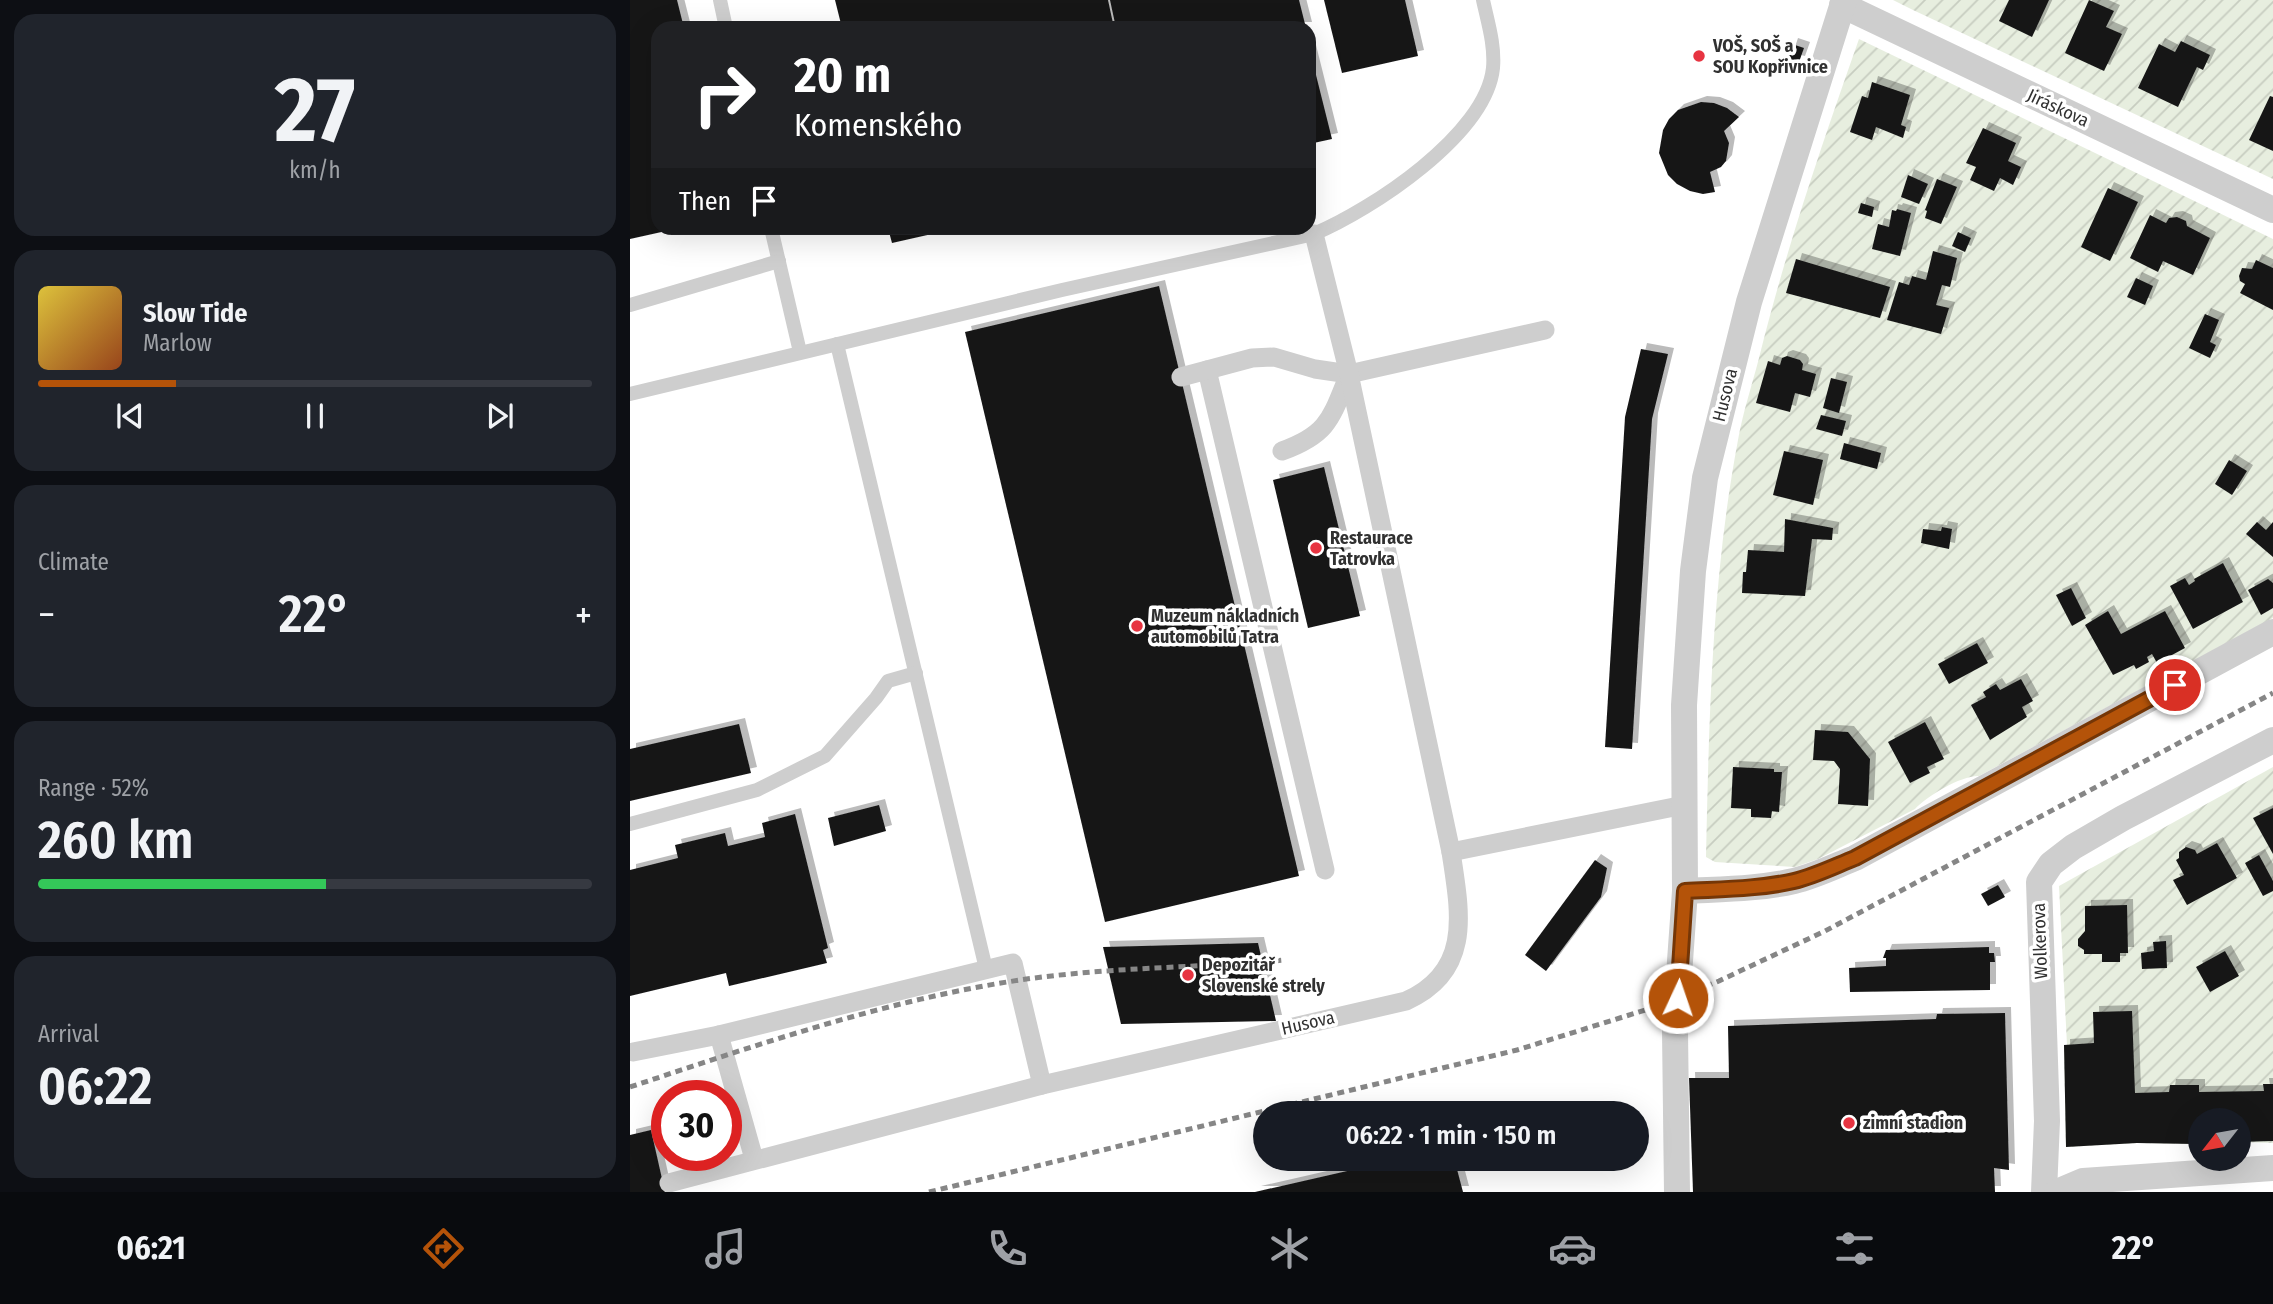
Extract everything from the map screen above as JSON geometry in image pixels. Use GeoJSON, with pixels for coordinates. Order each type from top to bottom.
{"type":"FeatureCollection","features":[{"type":"Feature","properties":{"kind":"street","name":"Husova"},"geometry":{"type":"LineString","coordinates":[[1677,1192],[1675,1031],[1685,891],[1684,705],[1693,571],[1705,478],[1749,302],[1843,3]]}},
{"type":"Feature","properties":{"kind":"street","name":"Jiráskova"},"geometry":{"type":"LineString","coordinates":[[1843,3],[2273,210]]}},
{"type":"Feature","properties":{"kind":"street","name":"Husova"},"geometry":{"type":"LineString","coordinates":[[669,1182],[1042,1085],[1406,1001],[1424,993],[1449,964],[1459,940],[1460,908],[1451,852],[1349,374],[1314,235]]}},
{"type":"Feature","properties":{"kind":"street"},"geometry":{"type":"LineString","coordinates":[[1181,376],[1252,358],[1274,357],[1315,369],[1349,374],[1545,330]]}},
{"type":"Feature","properties":{"kind":"street"},"geometry":{"type":"LineString","coordinates":[[1207,370],[1325,870]]}},
{"type":"Feature","properties":{"kind":"street"},"geometry":{"type":"LineString","coordinates":[[1282,451],[1307,442],[1322,429],[1334,412],[1349,374]]}},
{"type":"Feature","properties":{"kind":"street"},"geometry":{"type":"LineString","coordinates":[[1685,891],[1793,881],[1833,868],[2273,632]]}},
{"type":"Feature","properties":{"kind":"street","name":"Wolkerova"},"geometry":{"type":"LineString","coordinates":[[2044,1192],[2047,1121],[2039,882],[2051,864],[2073,847],[2273,740]]}},
{"type":"Feature","properties":{"kind":"street"},"geometry":{"type":"LineString","coordinates":[[1451,852],[1684,805]]}},
{"type":"Feature","properties":{"kind":"street"},"geometry":{"type":"LineString","coordinates":[[633,1052],[719,1035],[1013,963],[1042,1085]]}},
{"type":"Feature","properties":{"kind":"street"},"geometry":{"type":"LineString","coordinates":[[719,1035],[754,1159]]}},
{"type":"Feature","properties":{"kind":"street"},"geometry":{"type":"LineString","coordinates":[[2057,1192],[2082,1181],[2273,1168]]}},
{"type":"Feature","properties":{"kind":"lane"},"geometry":{"type":"LineString","coordinates":[[720,0],[724,21]]}},
{"type":"Feature","properties":{"kind":"lane"},"geometry":{"type":"LineString","coordinates":[[1316,233],[1343,222],[1427,164],[1458,133],[1482,100],[1493,71],[1493,44],[1483,0]]}},
{"type":"Feature","properties":{"kind":"lane"},"geometry":{"type":"LineString","coordinates":[[773,235],[800,352]]}},
{"type":"Feature","properties":{"kind":"lane"},"geometry":{"type":"LineString","coordinates":[[630,394],[1062,290],[1310,235]]}},
{"type":"Feature","properties":{"kind":"lane"},"geometry":{"type":"LineString","coordinates":[[630,305],[779,261]]}},
{"type":"Feature","properties":{"kind":"lane"},"geometry":{"type":"LineString","coordinates":[[837,344],[986,969]]}},
{"type":"Feature","properties":{"kind":"lane"},"geometry":{"type":"LineString","coordinates":[[630,824],[757,790],[825,756],[888,681],[916,673]]}},
{"type":"Feature","properties":{"kind":"green space"},"geometry":{"type":"Polygon","coordinates":[[[1893,0],[2273,0],[2273,179],[1913,10],[1893,0]]]}},
{"type":"Feature","properties":{"kind":"green space"},"geometry":{"type":"Polygon","coordinates":[[[1859,39],[2273,239],[2273,618],[1979,776],[1945,787],[1915,809],[1818,859],[1795,867],[1715,862],[1706,857],[1713,648],[1722,543],[1738,440],[1793,237],[1859,39]]]}},
{"type":"Feature","properties":{"kind":"green space"},"geometry":{"type":"Polygon","coordinates":[[[2273,767],[2273,1143],[2251,1142],[2251,1108],[2188,1108],[2188,1144],[2137,1143],[2066,1147],[2064,1045],[2067,1045],[2059,886],[2273,767]]]}},
{"type":"Feature","properties":{"kind":"building"},"geometry":{"type":"Polygon","coordinates":[[[630,0],[677,0],[682,21],[651,21],[651,234],[630,239],[630,0]]]}},
{"type":"Feature","properties":{"kind":"building"},"geometry":{"type":"Polygon","coordinates":[[[835,0],[1108,0],[1112,21],[840,21],[835,0]]]}},
{"type":"Feature","properties":{"kind":"building"},"geometry":{"type":"Polygon","coordinates":[[[1110,0],[1299,0],[1304,21],[1114,21],[1110,0]]]}},
{"type":"Feature","properties":{"kind":"building"},"geometry":{"type":"Polygon","coordinates":[[[1324,0],[1405,0],[1418,56],[1342,73],[1324,0]]]}},
{"type":"Feature","properties":{"kind":"building"},"geometry":{"type":"Polygon","coordinates":[[[2009,0],[2049,0],[2032,37],[1999,21],[2009,0]]]}},
{"type":"Feature","properties":{"kind":"building"},"geometry":{"type":"Polygon","coordinates":[[[2089,0],[2114,11],[2106,27],[2122,34],[2104,71],[2065,53],[2089,0]]]}},
{"type":"Feature","properties":{"kind":"building"},"geometry":{"type":"Polygon","coordinates":[[[2181,41],[2210,55],[2203,70],[2197,67],[2178,107],[2138,88],[2159,44],[2175,52],[2181,41]]]}},
{"type":"Feature","properties":{"kind":"building"},"geometry":{"type":"Polygon","coordinates":[[[1792,44],[1804,48],[1799,62],[1787,59],[1792,44]]]}},
{"type":"Feature","properties":{"kind":"building"},"geometry":{"type":"Polygon","coordinates":[[[1316,75],[1332,139],[1316,142],[1316,75]]]}},
{"type":"Feature","properties":{"kind":"building"},"geometry":{"type":"Polygon","coordinates":[[[1872,82],[1910,95],[1901,125],[1906,127],[1903,138],[1876,127],[1872,140],[1850,132],[1862,96],[1868,98],[1872,82]]]}},
{"type":"Feature","properties":{"kind":"building"},"geometry":{"type":"Polygon","coordinates":[[[2270,96],[2273,97],[2273,151],[2249,140],[2270,96]]]}},
{"type":"Feature","properties":{"kind":"building"},"geometry":{"type":"Polygon","coordinates":[[[1701,102],[1727,108],[1739,117],[1724,131],[1729,143],[1726,161],[1721,167],[1710,172],[1715,192],[1703,194],[1677,184],[1668,175],[1659,153],[1663,130],[1669,119],[1678,110],[1701,102]]]}},
{"type":"Feature","properties":{"kind":"building"},"geometry":{"type":"Polygon","coordinates":[[[1983,128],[2016,143],[2008,161],[2021,167],[2013,185],[2000,178],[1994,191],[1970,180],[1976,167],[1966,163],[1983,128]]]}},
{"type":"Feature","properties":{"kind":"building"},"geometry":{"type":"Polygon","coordinates":[[[1908,175],[1928,184],[1919,204],[1901,197],[1908,175]]]}},
{"type":"Feature","properties":{"kind":"building"},"geometry":{"type":"Polygon","coordinates":[[[1937,179],[1957,187],[1941,224],[1925,218],[1925,210],[1937,179]]]}},
{"type":"Feature","properties":{"kind":"building"},"geometry":{"type":"Polygon","coordinates":[[[2108,188],[2138,202],[2110,261],[2081,247],[2108,188]]]}},
{"type":"Feature","properties":{"kind":"building"},"geometry":{"type":"Polygon","coordinates":[[[1861,203],[1874,207],[1872,217],[1858,213],[1861,203]]]}},
{"type":"Feature","properties":{"kind":"building"},"geometry":{"type":"Polygon","coordinates":[[[1892,210],[1911,213],[1900,256],[1872,249],[1878,224],[1889,227],[1892,210]]]}},
{"type":"Feature","properties":{"kind":"building"},"geometry":{"type":"Polygon","coordinates":[[[2150,215],[2166,223],[2169,218],[2177,217],[2186,221],[2187,226],[2210,238],[2193,275],[2163,261],[2158,272],[2130,258],[2150,215]]]}},
{"type":"Feature","properties":{"kind":"building"},"geometry":{"type":"Polygon","coordinates":[[[1958,232],[1971,238],[1965,252],[1952,246],[1958,232]]]}},
{"type":"Feature","properties":{"kind":"building"},"geometry":{"type":"Polygon","coordinates":[[[890,235],[927,235],[892,243],[890,235]]]}},
{"type":"Feature","properties":{"kind":"building"},"geometry":{"type":"Polygon","coordinates":[[[1933,251],[1957,258],[1950,287],[1942,285],[1936,305],[1949,308],[1941,334],[1887,320],[1899,282],[1909,285],[1912,276],[1926,280],[1933,251]]]}},
{"type":"Feature","properties":{"kind":"building"},"geometry":{"type":"Polygon","coordinates":[[[1796,259],[1890,287],[1880,318],[1786,293],[1796,259]]]}},
{"type":"Feature","properties":{"kind":"building"},"geometry":{"type":"Polygon","coordinates":[[[2256,260],[2273,268],[2273,310],[2240,293],[2245,284],[2240,281],[2239,276],[2242,268],[2252,269],[2256,260]]]}},
{"type":"Feature","properties":{"kind":"building"},"geometry":{"type":"Polygon","coordinates":[[[2136,278],[2153,286],[2145,305],[2127,297],[2136,278]]]}},
{"type":"Feature","properties":{"kind":"building","name":"Muzeum nákladních automobilů Tatra"},"geometry":{"type":"Polygon","coordinates":[[[1159,286],[1299,876],[1105,922],[965,332],[1159,286]]]}},
{"type":"Feature","properties":{"kind":"building"},"geometry":{"type":"Polygon","coordinates":[[[2205,314],[2219,320],[2210,342],[2216,345],[2210,358],[2189,348],[2205,314]]]}},
{"type":"Feature","properties":{"kind":"building"},"geometry":{"type":"Polygon","coordinates":[[[1641,349],[1668,354],[1652,419],[1632,749],[1605,747],[1625,417],[1641,349]]]}},
{"type":"Feature","properties":{"kind":"building"},"geometry":{"type":"Polygon","coordinates":[[[1787,356],[1800,360],[1803,364],[1802,370],[1816,374],[1810,397],[1795,393],[1790,412],[1756,403],[1768,361],[1780,365],[1782,358],[1787,356]]]}},
{"type":"Feature","properties":{"kind":"building"},"geometry":{"type":"Polygon","coordinates":[[[1831,378],[1847,382],[1839,413],[1823,408],[1831,378]]]}},
{"type":"Feature","properties":{"kind":"building"},"geometry":{"type":"Polygon","coordinates":[[[1821,415],[1846,421],[1842,436],[1816,429],[1821,415]]]}},
{"type":"Feature","properties":{"kind":"building"},"geometry":{"type":"Polygon","coordinates":[[[1844,443],[1881,453],[1877,469],[1840,459],[1844,443]]]}},
{"type":"Feature","properties":{"kind":"building"},"geometry":{"type":"Polygon","coordinates":[[[1784,451],[1823,460],[1813,505],[1773,495],[1784,451]]]}},
{"type":"Feature","properties":{"kind":"building"},"geometry":{"type":"Polygon","coordinates":[[[2229,460],[2247,471],[2232,495],[2215,484],[2229,460]]]}},
{"type":"Feature","properties":{"kind":"building","name":"Restaurace Tatrovka"},"geometry":{"type":"Polygon","coordinates":[[[1324,467],[1360,616],[1308,628],[1273,480],[1324,467]]]}},
{"type":"Feature","properties":{"kind":"building"},"geometry":{"type":"Polygon","coordinates":[[[1785,519],[1833,528],[1832,540],[1812,539],[1805,596],[1742,593],[1748,550],[1784,552],[1785,519]]]}},
{"type":"Feature","properties":{"kind":"building"},"geometry":{"type":"Polygon","coordinates":[[[2257,522],[2266,530],[2273,522],[2273,557],[2246,534],[2257,522]]]}},
{"type":"Feature","properties":{"kind":"building"},"geometry":{"type":"Polygon","coordinates":[[[1942,527],[1952,529],[1949,549],[1921,543],[1923,529],[1941,531],[1942,527]]]}},
{"type":"Feature","properties":{"kind":"building"},"geometry":{"type":"Polygon","coordinates":[[[2223,563],[2243,602],[2193,629],[2170,586],[2185,578],[2189,585],[2194,579],[2223,563]]]}},
{"type":"Feature","properties":{"kind":"building"},"geometry":{"type":"Polygon","coordinates":[[[2268,579],[2273,583],[2273,608],[2261,615],[2248,590],[2268,579]]]}},
{"type":"Feature","properties":{"kind":"building"},"geometry":{"type":"Polygon","coordinates":[[[2071,588],[2086,618],[2072,626],[2056,595],[2071,588]]]}},
{"type":"Feature","properties":{"kind":"building"},"geometry":{"type":"Polygon","coordinates":[[[2108,611],[2121,634],[2165,611],[2185,648],[2157,663],[2152,654],[2147,657],[2149,662],[2136,669],[2134,665],[2113,675],[2085,625],[2108,611]]]}},
{"type":"Feature","properties":{"kind":"building"},"geometry":{"type":"Polygon","coordinates":[[[1977,643],[1988,663],[1949,684],[1938,664],[1977,643]]]}},
{"type":"Feature","properties":{"kind":"building"},"geometry":{"type":"Polygon","coordinates":[[[2021,679],[2033,701],[2022,707],[2027,717],[1990,740],[1971,705],[1986,697],[1983,692],[1996,684],[2000,690],[2021,679]]]}},
{"type":"Feature","properties":{"kind":"building"},"geometry":{"type":"Polygon","coordinates":[[[1925,722],[1944,759],[1927,767],[1930,773],[1910,783],[1888,742],[1925,722]]]}},
{"type":"Feature","properties":{"kind":"building"},"geometry":{"type":"Polygon","coordinates":[[[739,724],[751,773],[630,801],[630,749],[739,724]]]}},
{"type":"Feature","properties":{"kind":"building"},"geometry":{"type":"Polygon","coordinates":[[[1815,730],[1848,732],[1870,759],[1868,806],[1838,804],[1840,769],[1834,761],[1813,760],[1815,730]]]}},
{"type":"Feature","properties":{"kind":"building"},"geometry":{"type":"Polygon","coordinates":[[[1733,767],[1774,769],[1774,772],[1782,772],[1779,812],[1772,811],[1771,818],[1751,817],[1751,809],[1731,808],[1733,767]]]}},
{"type":"Feature","properties":{"kind":"building"},"geometry":{"type":"Polygon","coordinates":[[[879,805],[886,831],[834,846],[828,818],[879,805]]]}},
{"type":"Feature","properties":{"kind":"building"},"geometry":{"type":"Polygon","coordinates":[[[2273,808],[2273,854],[2253,818],[2273,808]]]}},
{"type":"Feature","properties":{"kind":"building"},"geometry":{"type":"Polygon","coordinates":[[[795,814],[828,948],[823,950],[827,963],[729,986],[726,973],[630,996],[630,870],[678,858],[675,845],[725,833],[728,846],[765,837],[762,823],[795,814]]]}},
{"type":"Feature","properties":{"kind":"building"},"geometry":{"type":"Polygon","coordinates":[[[2217,843],[2237,878],[2187,905],[2173,880],[2184,875],[2176,860],[2179,858],[2179,852],[2186,847],[2195,850],[2197,854],[2217,843]]]}},
{"type":"Feature","properties":{"kind":"building"},"geometry":{"type":"Polygon","coordinates":[[[2259,855],[2273,881],[2273,891],[2263,896],[2245,863],[2259,855]]]}},
{"type":"Feature","properties":{"kind":"building"},"geometry":{"type":"Polygon","coordinates":[[[1595,860],[1607,868],[1601,897],[1546,971],[1525,955],[1595,860]]]}},
{"type":"Feature","properties":{"kind":"building"},"geometry":{"type":"Polygon","coordinates":[[[1998,885],[2005,897],[1988,906],[1981,894],[1998,885]]]}},
{"type":"Feature","properties":{"kind":"building"},"geometry":{"type":"Polygon","coordinates":[[[2127,905],[2128,953],[2120,953],[2120,962],[2102,962],[2102,954],[2084,954],[2084,950],[2078,946],[2078,939],[2085,931],[2085,906],[2127,905]]]}},
{"type":"Feature","properties":{"kind":"building"},"geometry":{"type":"Polygon","coordinates":[[[2166,941],[2167,968],[2142,969],[2141,953],[2154,951],[2153,942],[2166,941]]]}},
{"type":"Feature","properties":{"kind":"building","name":"Depozitář Slovenské strely"},"geometry":{"type":"Polygon","coordinates":[[[1258,943],[1276,1021],[1121,1024],[1103,947],[1258,943]]]}},
{"type":"Feature","properties":{"kind":"building"},"geometry":{"type":"Polygon","coordinates":[[[1989,947],[1989,953],[1994,953],[1995,962],[1990,962],[1990,990],[1850,992],[1849,968],[1886,966],[1886,958],[1883,958],[1886,950],[1989,947]]]}},
{"type":"Feature","properties":{"kind":"building"},"geometry":{"type":"Polygon","coordinates":[[[2225,951],[2239,976],[2210,992],[2196,967],[2225,951]]]}},
{"type":"Feature","properties":{"kind":"building"},"geometry":{"type":"Polygon","coordinates":[[[2132,1011],[2135,1093],[2169,1092],[2170,1085],[2199,1085],[2199,1092],[2264,1091],[2263,1084],[2273,1084],[2273,1141],[2251,1142],[2251,1108],[2188,1108],[2188,1144],[2137,1143],[2066,1147],[2064,1045],[2094,1043],[2093,1012],[2132,1011]]]}},
{"type":"Feature","properties":{"kind":"building","name":"zimní stadion"},"geometry":{"type":"Polygon","coordinates":[[[2005,1013],[2009,1170],[1994,1168],[1995,1192],[1693,1192],[1689,1078],[1729,1078],[1728,1026],[1936,1019],[1937,1014],[2005,1013]]]}},
{"type":"Feature","properties":{"kind":"building"},"geometry":{"type":"Polygon","coordinates":[[[651,1130],[651,1171],[660,1171],[665,1192],[630,1192],[630,1135],[651,1130]]]}},
{"type":"Feature","properties":{"kind":"building"},"geometry":{"type":"Polygon","coordinates":[[[1347,1171],[1457,1171],[1463,1192],[1255,1192],[1347,1171]]]}},
{"type":"Feature","properties":{"kind":"railway"},"geometry":{"type":"LineString","coordinates":[[929,1192],[1517,1050],[1655,1007],[1719,981],[1825,931],[2273,693]]}},
{"type":"Feature","properties":{"kind":"railway"},"geometry":{"type":"LineString","coordinates":[[630,1087],[822,1025],[920,999],[970,989],[1086,973],[1285,960]]}},
{"type":"Feature","properties":{"kind":"place","name":"VOŠ, SOŠ a SOU Kopřivnice"},"geometry":{"type":"Point","coordinates":[1699,56]}},
{"type":"Feature","properties":{"kind":"place","name":"Restaurace Tatrovka"},"geometry":{"type":"Point","coordinates":[1316,548]}},
{"type":"Feature","properties":{"kind":"place","name":"Muzeum nákladních automobilů Tatra"},"geometry":{"type":"Point","coordinates":[1137,626]}},
{"type":"Feature","properties":{"kind":"place","name":"Depozitář Slovenské strely"},"geometry":{"type":"Point","coordinates":[1188,975]}},
{"type":"Feature","properties":{"kind":"place","name":"zimní stadion"},"geometry":{"type":"Point","coordinates":[1849,1123]}},
{"type":"Feature","properties":{"kind":"route"},"geometry":{"type":"LineString","coordinates":[[1678,998],[1685,891],[1767,885],[1822,872],[1855,858],[2175,685]]}}]}
